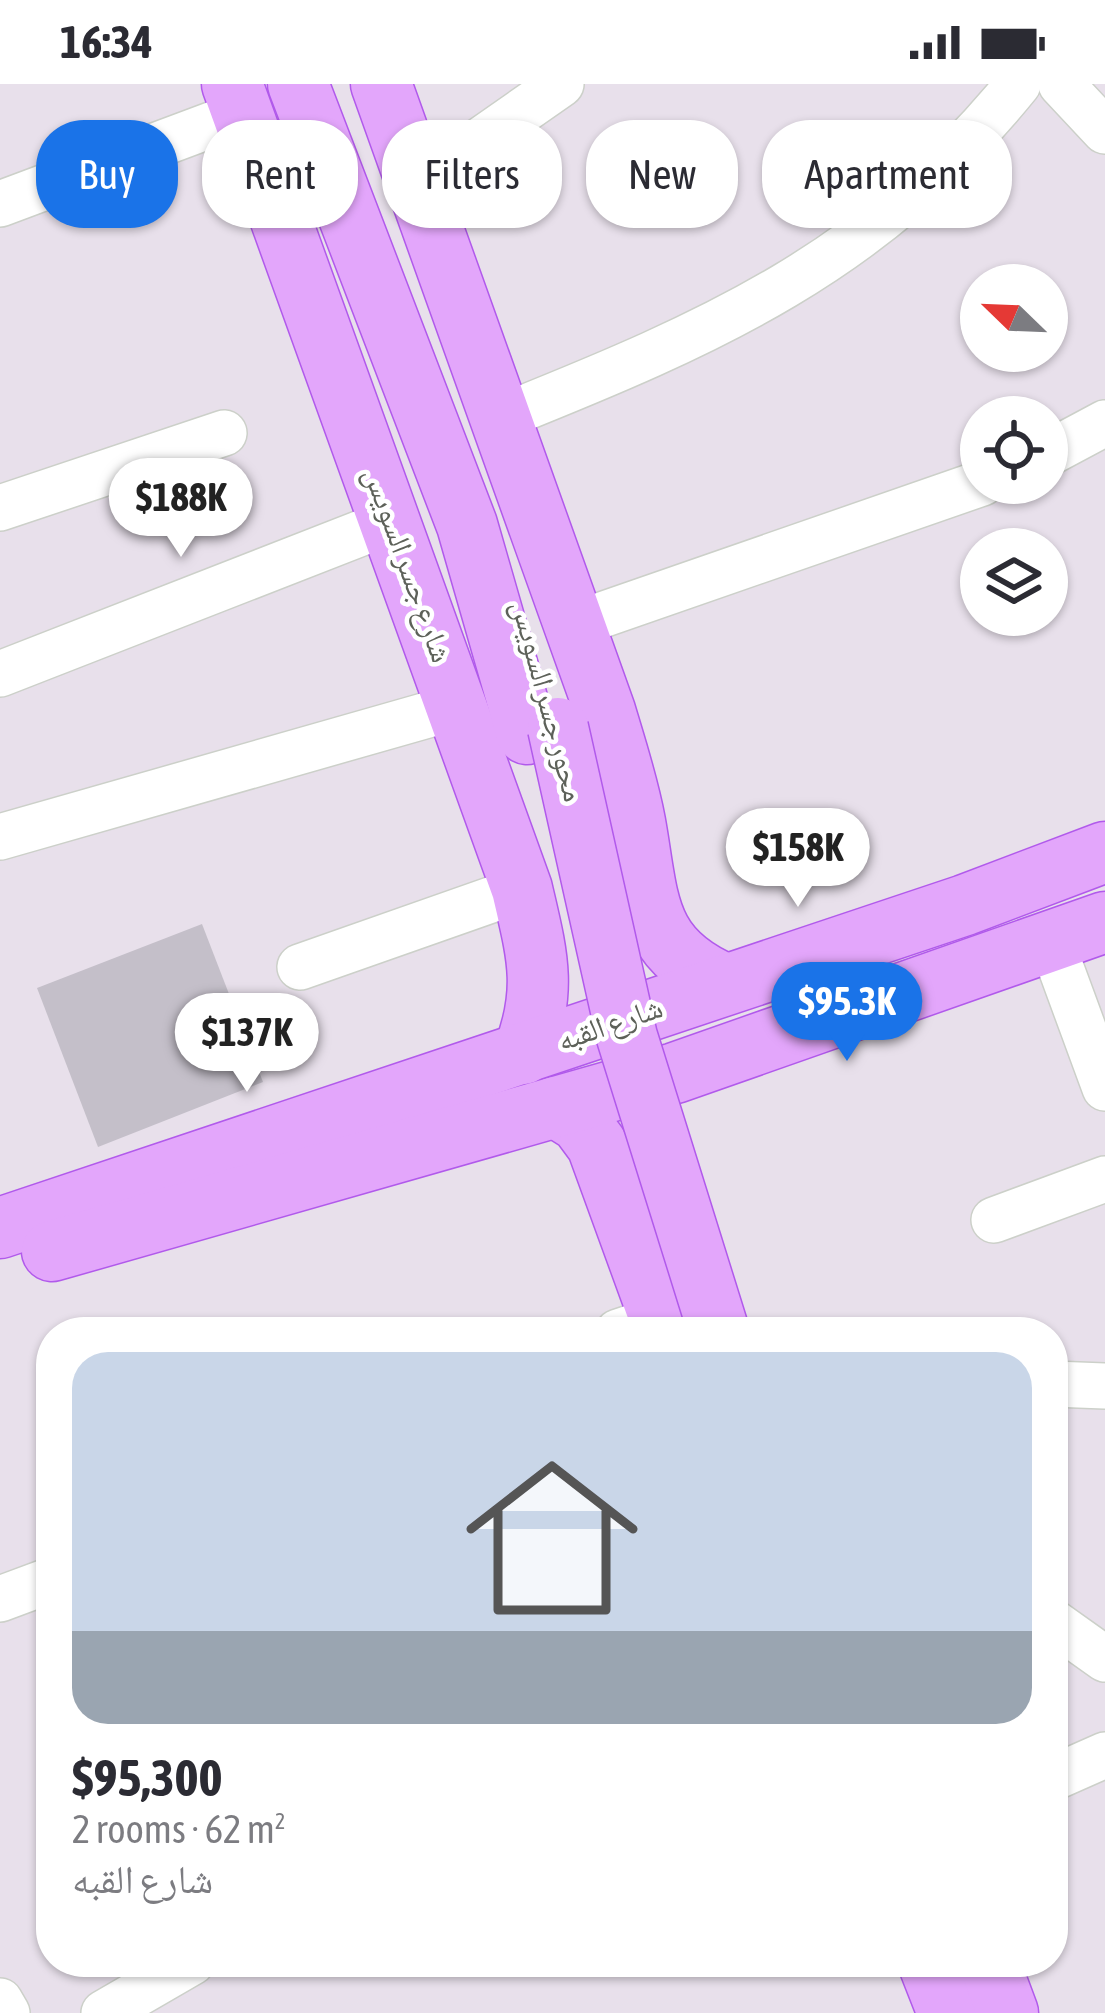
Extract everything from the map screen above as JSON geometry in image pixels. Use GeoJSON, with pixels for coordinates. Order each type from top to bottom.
{"type":"FeatureCollection","features":[{"type":"Feature","properties":{"kind":"main road","name":"محور جسر السويس"},"geometry":{"type":"LineString","coordinates":[[298,84],[543,731],[597,1058],[654,1317]]}},
{"type":"Feature","properties":{"kind":"main road","name":"محور جسر السويس"},"geometry":{"type":"LineString","coordinates":[[329,84],[459,410],[627,1037],[714,1317]]}},
{"type":"Feature","properties":{"kind":"main road"},"geometry":{"type":"LineString","coordinates":[[381,84],[394,120]]}},
{"type":"Feature","properties":{"kind":"main road","name":"شارع جسر السويس"},"geometry":{"type":"LineString","coordinates":[[238,99],[522,889],[541,971],[538,1007],[524,1054]]}},
{"type":"Feature","properties":{"kind":"main road"},"geometry":{"type":"LineString","coordinates":[[434,228],[576,624],[629,794],[648,909],[670,947],[704,976],[725,984]]}},
{"type":"Feature","properties":{"kind":"main road","name":"شارع القبه"},"geometry":{"type":"LineString","coordinates":[[0,1228],[524,1054],[1105,852]]}},
{"type":"Feature","properties":{"kind":"main road"},"geometry":{"type":"LineString","coordinates":[[522,889],[559,918],[591,919],[630,894],[642,865]]}},
{"type":"Feature","properties":{"kind":"main road","name":"شارع القبه"},"geometry":{"type":"LineString","coordinates":[[0,1266],[675,1073],[1078,931]]}},
{"type":"Feature","properties":{"kind":"main road"},"geometry":{"type":"LineString","coordinates":[[675,1073],[669,1106],[672,1138],[737,1317]]}},
{"type":"Feature","properties":{"kind":"main road"},"geometry":{"type":"LineString","coordinates":[[556,1107],[590,1133],[603,1160],[653,1317]]}},
{"type":"Feature","properties":{"kind":"main road"},"geometry":{"type":"LineString","coordinates":[[603,1160],[626,1138],[656,1134],[672,1138]]}},
{"type":"Feature","properties":{"kind":"main road"},"geometry":{"type":"LineString","coordinates":[[912,1977],[926,2013]]}},
{"type":"Feature","properties":{"kind":"main road"},"geometry":{"type":"LineString","coordinates":[[934,1977],[948,2013]]}},
{"type":"Feature","properties":{"kind":"main road"},"geometry":{"type":"LineString","coordinates":[[974,1977],[988,2013]]}},
{"type":"Feature","properties":{"kind":"main road"},"geometry":{"type":"LineString","coordinates":[[995,1977],[1009,2013]]}},
{"type":"Feature","properties":{"kind":"street"},"geometry":{"type":"LineString","coordinates":[[510,120],[561,84]]}},
{"type":"Feature","properties":{"kind":"street"},"geometry":{"type":"LineString","coordinates":[[504,416],[668,350],[801,279],[921,187],[1018,84]]}},
{"type":"Feature","properties":{"kind":"street"},"geometry":{"type":"LineString","coordinates":[[1061,84],[1105,131]]}},
{"type":"Feature","properties":{"kind":"street"},"geometry":{"type":"LineString","coordinates":[[0,204],[238,99]]}},
{"type":"Feature","properties":{"kind":"street"},"geometry":{"type":"LineString","coordinates":[[1068,443],[1105,423]]}},
{"type":"Feature","properties":{"kind":"street"},"geometry":{"type":"LineString","coordinates":[[0,508],[224,433]]}},
{"type":"Feature","properties":{"kind":"street"},"geometry":{"type":"LineString","coordinates":[[576,624],[960,491]]}},
{"type":"Feature","properties":{"kind":"street"},"geometry":{"type":"LineString","coordinates":[[0,674],[392,521]]}},
{"type":"Feature","properties":{"kind":"street"},"geometry":{"type":"LineString","coordinates":[[0,837],[459,706]]}},
{"type":"Feature","properties":{"kind":"street"},"geometry":{"type":"LineString","coordinates":[[300,967],[522,889]]}},
{"type":"Feature","properties":{"kind":"street"},"geometry":{"type":"LineString","coordinates":[[1078,931],[1105,1088]]}},
{"type":"Feature","properties":{"kind":"street"},"geometry":{"type":"LineString","coordinates":[[994,1220],[1105,1179]]}},
{"type":"Feature","properties":{"kind":"street"},"geometry":{"type":"LineString","coordinates":[[1068,1385],[1105,1386]]}},
{"type":"Feature","properties":{"kind":"street"},"geometry":{"type":"LineString","coordinates":[[0,1599],[36,1586]]}},
{"type":"Feature","properties":{"kind":"street"},"geometry":{"type":"LineString","coordinates":[[1068,1633],[1105,1659]]}},
{"type":"Feature","properties":{"kind":"street"},"geometry":{"type":"LineString","coordinates":[[1068,1771],[1105,1755]]}},
{"type":"Feature","properties":{"kind":"street"},"geometry":{"type":"LineString","coordinates":[[104,2013],[165,1977]]}},
{"type":"Feature","properties":{"kind":"street"},"geometry":{"type":"LineString","coordinates":[[0,2001],[7,2013]]}},
{"type":"Feature","properties":{"kind":"building"},"geometry":{"type":"Polygon","coordinates":[[[202,924],[263,1082],[98,1147],[37,988],[202,924]]]}}]}
